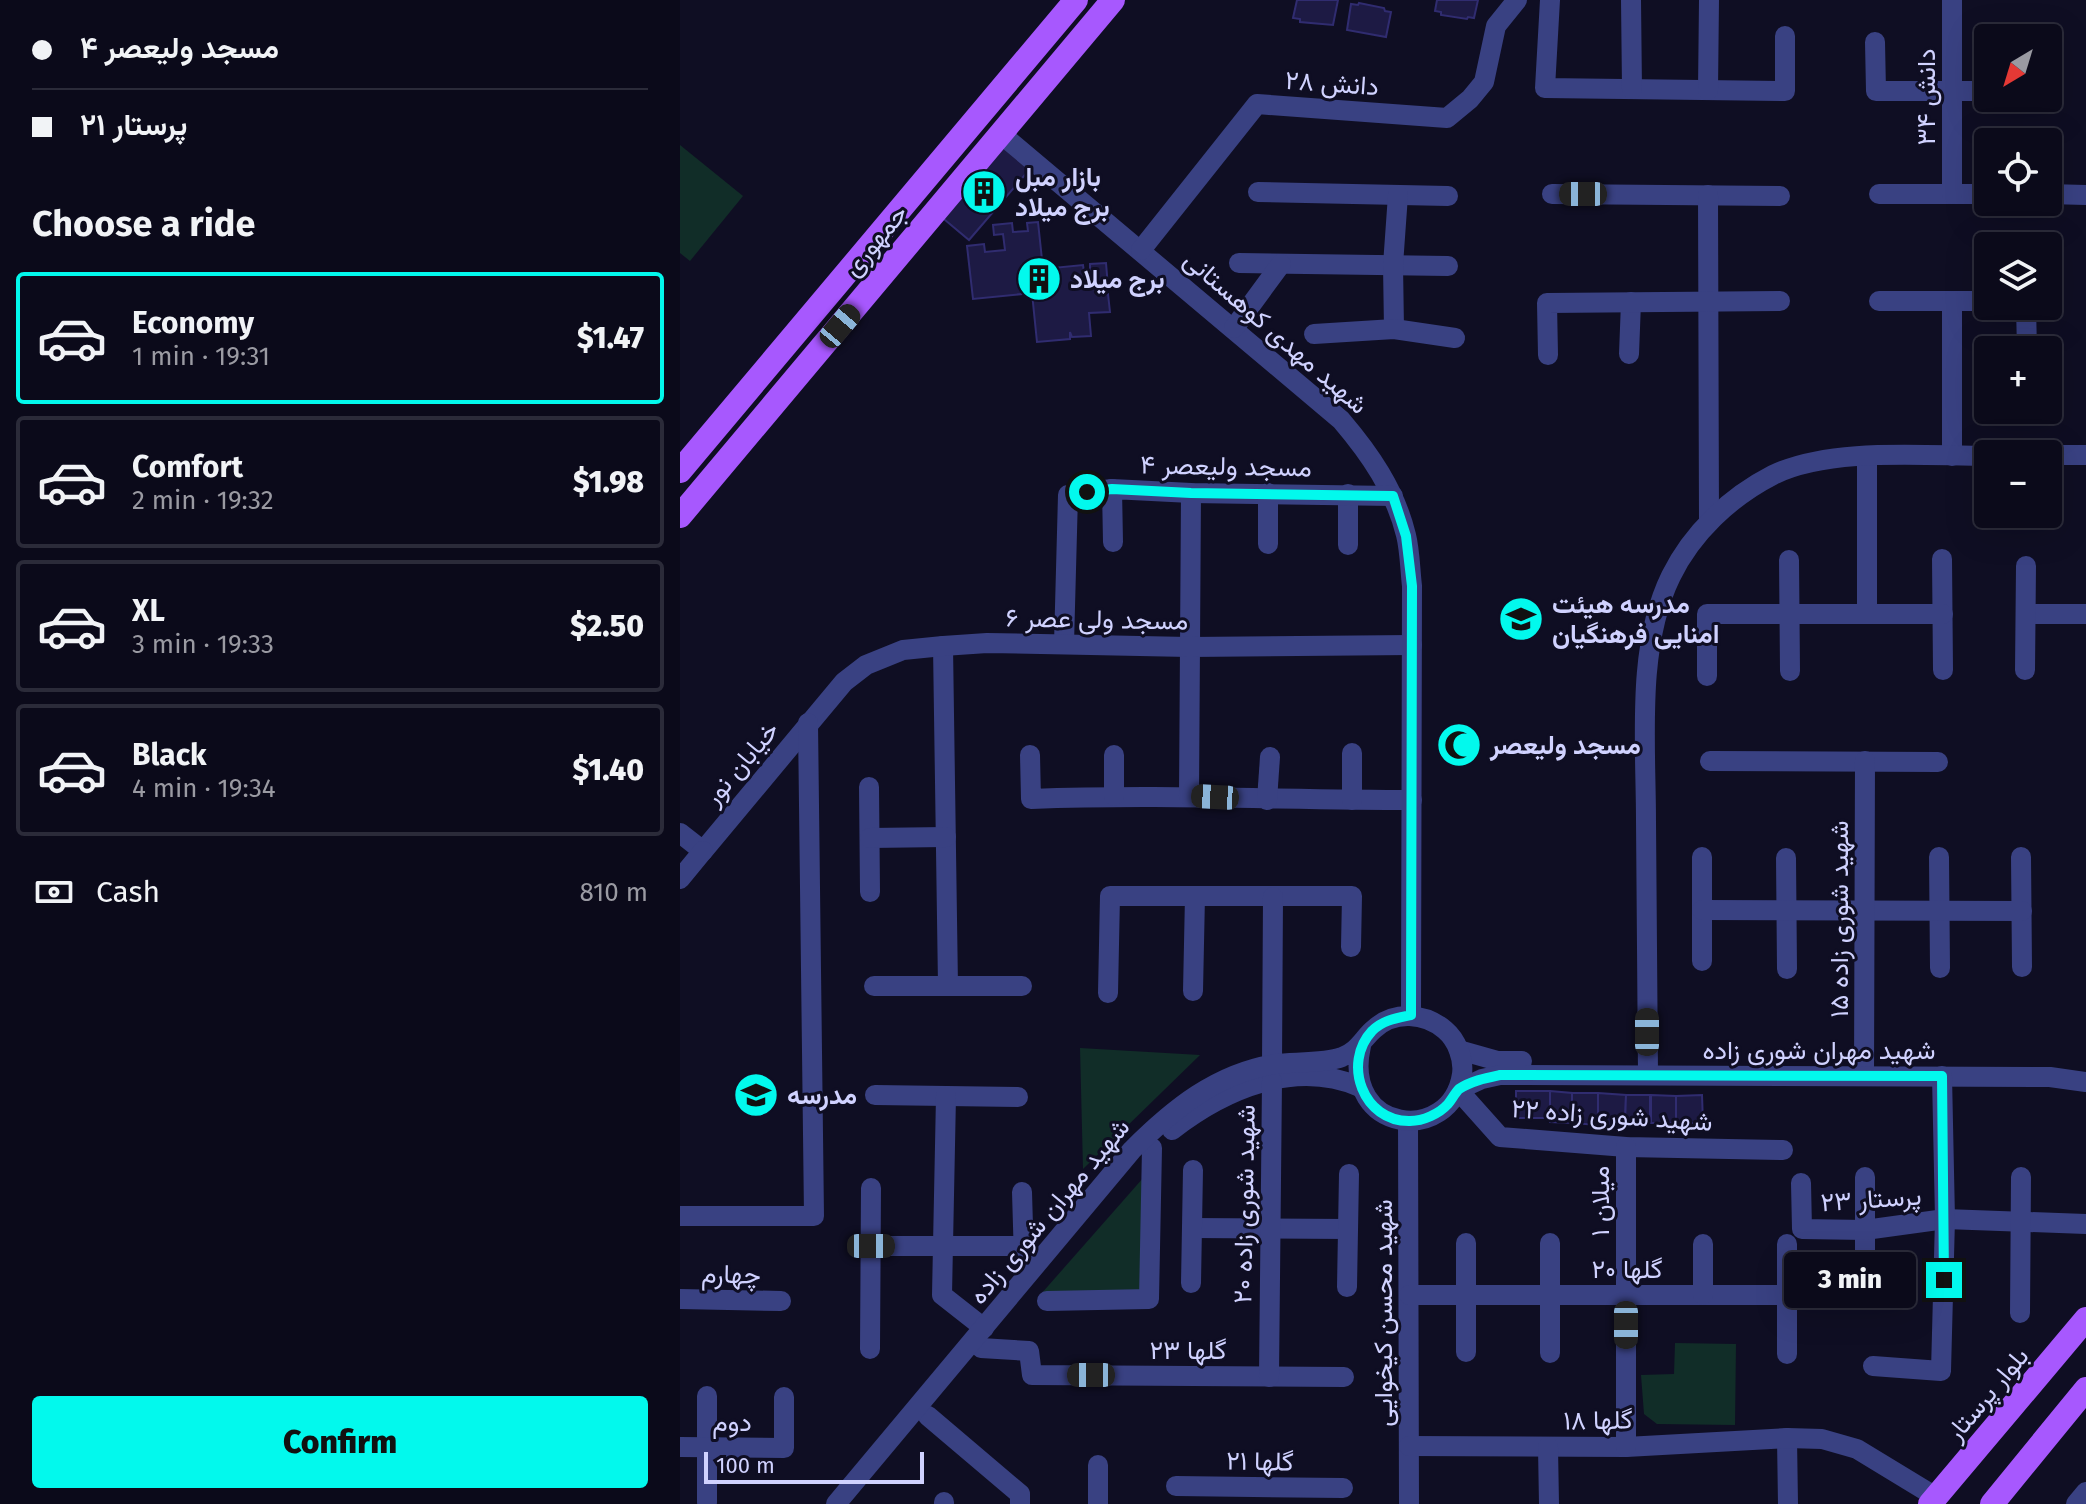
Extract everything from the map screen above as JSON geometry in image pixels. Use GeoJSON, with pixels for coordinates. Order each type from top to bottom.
{"type":"FeatureCollection","features":[{"type":"Feature","properties":{"kind":"main road","name":"جمهوری"},"geometry":{"type":"LineString","coordinates":[[680,471],[1076,0]]}},
{"type":"Feature","properties":{"kind":"main road","name":"جمهوری"},"geometry":{"type":"LineString","coordinates":[[680,516],[1113,0]]}},
{"type":"Feature","properties":{"kind":"main road"},"geometry":{"type":"LineString","coordinates":[[979,116],[1001,134]]}},
{"type":"Feature","properties":{"kind":"main road","name":"بلوار پرستار"},"geometry":{"type":"LineString","coordinates":[[1933,1500],[2086,1319]]}},
{"type":"Feature","properties":{"kind":"main road"},"geometry":{"type":"LineString","coordinates":[[1992,1504],[2086,1389]]}},
{"type":"Feature","properties":{"kind":"street"},"geometry":{"type":"LineString","coordinates":[[1496,26],[1498,0]]}},
{"type":"Feature","properties":{"kind":"street","name":"دانش ۲۸"},"geometry":{"type":"LineString","coordinates":[[1141,250],[1257,104],[1447,118],[1470,99],[1484,82],[1496,26],[1517,0]]}},
{"type":"Feature","properties":{"kind":"street"},"geometry":{"type":"LineString","coordinates":[[1550,0],[1545,88],[1785,91],[1785,36]]}},
{"type":"Feature","properties":{"kind":"street"},"geometry":{"type":"LineString","coordinates":[[1631,0],[1632,89]]}},
{"type":"Feature","properties":{"kind":"street"},"geometry":{"type":"LineString","coordinates":[[1708,90],[1709,0]]}},
{"type":"Feature","properties":{"kind":"street","name":"دانش ۳۴"},"geometry":{"type":"LineString","coordinates":[[1952,0],[1952,194]]}},
{"type":"Feature","properties":{"kind":"street"},"geometry":{"type":"LineString","coordinates":[[1875,42],[1876,91],[1974,91]]}},
{"type":"Feature","properties":{"kind":"street","name":"شهید مهدی کوهستانی"},"geometry":{"type":"LineString","coordinates":[[1001,134],[1341,420],[1368,451],[1393,496],[1406,536],[1412,586],[1411,1015]]}},
{"type":"Feature","properties":{"kind":"street"},"geometry":{"type":"LineString","coordinates":[[1258,192],[1448,196]]}},
{"type":"Feature","properties":{"kind":"street"},"geometry":{"type":"LineString","coordinates":[[1552,194],[1780,196]]}},
{"type":"Feature","properties":{"kind":"street"},"geometry":{"type":"LineString","coordinates":[[1879,194],[1974,194]]}},
{"type":"Feature","properties":{"kind":"street"},"geometry":{"type":"LineString","coordinates":[[2062,194],[2086,195]]}},
{"type":"Feature","properties":{"kind":"street"},"geometry":{"type":"LineString","coordinates":[[1394,329],[1393,265],[1398,195]]}},
{"type":"Feature","properties":{"kind":"street"},"geometry":{"type":"LineString","coordinates":[[1708,195],[1709,521]]}},
{"type":"Feature","properties":{"kind":"street"},"geometry":{"type":"LineString","coordinates":[[1239,263],[1448,266]]}},
{"type":"Feature","properties":{"kind":"street"},"geometry":{"type":"LineString","coordinates":[[1234,328],[1281,264]]}},
{"type":"Feature","properties":{"kind":"street"},"geometry":{"type":"LineString","coordinates":[[1548,355],[1547,303],[1780,301]]}},
{"type":"Feature","properties":{"kind":"street"},"geometry":{"type":"LineString","coordinates":[[1879,301],[1974,301]]}},
{"type":"Feature","properties":{"kind":"street"},"geometry":{"type":"LineString","coordinates":[[1952,301],[1952,456]]}},
{"type":"Feature","properties":{"kind":"street"},"geometry":{"type":"LineString","coordinates":[[1629,354],[1631,302]]}},
{"type":"Feature","properties":{"kind":"street"},"geometry":{"type":"LineString","coordinates":[[1314,334],[1394,329],[1455,338]]}},
{"type":"Feature","properties":{"kind":"street"},"geometry":{"type":"LineString","coordinates":[[2062,455],[2086,455]]}},
{"type":"Feature","properties":{"kind":"street"},"geometry":{"type":"LineString","coordinates":[[1648,1068],[1646,691],[1654,623],[1671,575],[1709,521],[1734,500],[1774,475],[1821,460],[1867,456],[1974,456]]}},
{"type":"Feature","properties":{"kind":"street"},"geometry":{"type":"LineString","coordinates":[[1867,456],[1867,614]]}},
{"type":"Feature","properties":{"kind":"street"},"geometry":{"type":"LineString","coordinates":[[1064,644],[1068,495],[1112,489]]}},
{"type":"Feature","properties":{"kind":"street","name":"مسجد ولیعصر ۴"},"geometry":{"type":"LineString","coordinates":[[1113,542],[1112,489],[1393,496]]}},
{"type":"Feature","properties":{"kind":"street"},"geometry":{"type":"LineString","coordinates":[[1189,796],[1191,493]]}},
{"type":"Feature","properties":{"kind":"street"},"geometry":{"type":"LineString","coordinates":[[1268,493],[1268,544]]}},
{"type":"Feature","properties":{"kind":"street"},"geometry":{"type":"LineString","coordinates":[[1348,494],[1348,545]]}},
{"type":"Feature","properties":{"kind":"street"},"geometry":{"type":"LineString","coordinates":[[1942,559],[1943,670]]}},
{"type":"Feature","properties":{"kind":"street"},"geometry":{"type":"LineString","coordinates":[[1789,560],[1790,671]]}},
{"type":"Feature","properties":{"kind":"street"},"geometry":{"type":"LineString","coordinates":[[2025,670],[2026,566]]}},
{"type":"Feature","properties":{"kind":"street"},"geometry":{"type":"LineString","coordinates":[[1707,676],[1707,614],[1943,614]]}},
{"type":"Feature","properties":{"kind":"street"},"geometry":{"type":"LineString","coordinates":[[2026,614],[2086,614]]}},
{"type":"Feature","properties":{"kind":"street","name":"مسجد ولی عصر ۶"},"geometry":{"type":"LineString","coordinates":[[808,723],[844,682],[866,665],[903,650],[943,646],[1064,644],[1189,647],[1412,645]]}},
{"type":"Feature","properties":{"kind":"street"},"geometry":{"type":"LineString","coordinates":[[943,646],[948,986]]}},
{"type":"Feature","properties":{"kind":"street"},"geometry":{"type":"LineString","coordinates":[[680,1216],[814,1216],[808,723]]}},
{"type":"Feature","properties":{"kind":"street","name":"خیابان نور"},"geometry":{"type":"LineString","coordinates":[[680,879],[808,723]]}},
{"type":"Feature","properties":{"kind":"street"},"geometry":{"type":"LineString","coordinates":[[1352,753],[1352,800]]}},
{"type":"Feature","properties":{"kind":"street"},"geometry":{"type":"LineString","coordinates":[[1030,755],[1031,799],[1189,796],[1267,800],[1412,800]]}},
{"type":"Feature","properties":{"kind":"street"},"geometry":{"type":"LineString","coordinates":[[1114,755],[1114,796]]}},
{"type":"Feature","properties":{"kind":"street"},"geometry":{"type":"LineString","coordinates":[[1267,800],[1270,757]]}},
{"type":"Feature","properties":{"kind":"street"},"geometry":{"type":"LineString","coordinates":[[1710,761],[1938,762]]}},
{"type":"Feature","properties":{"kind":"street","name":"شهید شوری زاده ۱۵"},"geometry":{"type":"LineString","coordinates":[[1864,1069],[1865,761]]}},
{"type":"Feature","properties":{"kind":"street"},"geometry":{"type":"LineString","coordinates":[[869,787],[870,892]]}},
{"type":"Feature","properties":{"kind":"street"},"geometry":{"type":"LineString","coordinates":[[680,833],[703,851]]}},
{"type":"Feature","properties":{"kind":"street"},"geometry":{"type":"LineString","coordinates":[[870,838],[946,837]]}},
{"type":"Feature","properties":{"kind":"street"},"geometry":{"type":"LineString","coordinates":[[1702,857],[1702,961]]}},
{"type":"Feature","properties":{"kind":"street"},"geometry":{"type":"LineString","coordinates":[[1939,857],[1940,968]]}},
{"type":"Feature","properties":{"kind":"street"},"geometry":{"type":"LineString","coordinates":[[2021,857],[2022,967]]}},
{"type":"Feature","properties":{"kind":"street"},"geometry":{"type":"LineString","coordinates":[[1786,858],[1787,969]]}},
{"type":"Feature","properties":{"kind":"street"},"geometry":{"type":"LineString","coordinates":[[1108,993],[1110,896],[1352,896],[1351,947]]}},
{"type":"Feature","properties":{"kind":"street"},"geometry":{"type":"LineString","coordinates":[[1193,991],[1195,896]]}},
{"type":"Feature","properties":{"kind":"street","name":"شهید شوری زاده ۲۰"},"geometry":{"type":"LineString","coordinates":[[1269,1377],[1273,897]]}},
{"type":"Feature","properties":{"kind":"street"},"geometry":{"type":"LineString","coordinates":[[1702,910],[2022,911]]}},
{"type":"Feature","properties":{"kind":"street"},"geometry":{"type":"LineString","coordinates":[[874,986],[1022,986]]}},
{"type":"Feature","properties":{"kind":"street"},"geometry":{"type":"LineString","coordinates":[[1411,1015],[1431,1020],[1448,1032],[1459,1050],[1463,1070],[1458,1090],[1446,1107],[1428,1118],[1408,1121],[1388,1116],[1371,1104],[1360,1087],[1357,1066],[1361,1046],[1373,1029],[1391,1019],[1411,1015]]}},
{"type":"Feature","properties":{"kind":"street","name":"شهید مهران شوری زاده"},"geometry":{"type":"LineString","coordinates":[[836,1504],[1152,1148],[1200,1108],[1235,1090],[1272,1073],[1340,1058],[1361,1046]]}},
{"type":"Feature","properties":{"kind":"street","name":"شهید مهران شوری زاده"},"geometry":{"type":"LineString","coordinates":[[1459,1050],[1498,1061],[1648,1068],[1864,1069],[2051,1063],[2086,1068]]}},
{"type":"Feature","properties":{"kind":"street","name":"شهید مهران شوری زاده"},"geometry":{"type":"LineString","coordinates":[[1458,1090],[1500,1075],[1648,1068]]}},
{"type":"Feature","properties":{"kind":"street","name":"شهید مهران شوری زاده"},"geometry":{"type":"LineString","coordinates":[[1864,1069],[1942,1076],[2050,1077],[2086,1082]]}},
{"type":"Feature","properties":{"kind":"street","name":"شهید مهران شوری زاده"},"geometry":{"type":"LineString","coordinates":[[854,1504],[928,1416],[1024,1279],[1132,1150],[1161,1122],[1193,1096],[1231,1076],[1272,1073],[1338,1077],[1360,1087]]}},
{"type":"Feature","properties":{"kind":"street"},"geometry":{"type":"LineString","coordinates":[[1873,1366],[1941,1371],[1945,1219],[1942,1076]]}},
{"type":"Feature","properties":{"kind":"street","name":"شهید شوری زاده ۲۲"},"geometry":{"type":"LineString","coordinates":[[1458,1090],[1500,1137],[1626,1147],[1783,1150]]}},
{"type":"Feature","properties":{"kind":"street"},"geometry":{"type":"LineString","coordinates":[[875,1095],[1018,1097]]}},
{"type":"Feature","properties":{"kind":"street"},"geometry":{"type":"LineString","coordinates":[[946,1096],[942,1295],[982,1338]]}},
{"type":"Feature","properties":{"kind":"street","name":"شهید محسن کیخوایی"},"geometry":{"type":"LineString","coordinates":[[1408,1121],[1409,1504]]}},
{"type":"Feature","properties":{"kind":"street","name":"میلان ۱"},"geometry":{"type":"LineString","coordinates":[[1626,1147],[1626,1447]]}},
{"type":"Feature","properties":{"kind":"street"},"geometry":{"type":"LineString","coordinates":[[1047,1301],[1149,1299],[1152,1148]]}},
{"type":"Feature","properties":{"kind":"street"},"geometry":{"type":"LineString","coordinates":[[1191,1283],[1193,1170]]}},
{"type":"Feature","properties":{"kind":"street"},"geometry":{"type":"LineString","coordinates":[[1347,1287],[1349,1174]]}},
{"type":"Feature","properties":{"kind":"street"},"geometry":{"type":"LineString","coordinates":[[1865,1177],[1865,1285]]}},
{"type":"Feature","properties":{"kind":"street"},"geometry":{"type":"LineString","coordinates":[[2020,1313],[2021,1177]]}},
{"type":"Feature","properties":{"kind":"street","name":"پرستار ۲۳"},"geometry":{"type":"LineString","coordinates":[[1801,1183],[1802,1229],[1865,1230],[1945,1219],[2086,1224]]}},
{"type":"Feature","properties":{"kind":"street"},"geometry":{"type":"LineString","coordinates":[[870,1349],[871,1188]]}},
{"type":"Feature","properties":{"kind":"street"},"geometry":{"type":"LineString","coordinates":[[1022,1192],[1024,1279]]}},
{"type":"Feature","properties":{"kind":"street"},"geometry":{"type":"LineString","coordinates":[[1192,1228],[1348,1229]]}},
{"type":"Feature","properties":{"kind":"street"},"geometry":{"type":"LineString","coordinates":[[1466,1243],[1466,1352]]}},
{"type":"Feature","properties":{"kind":"street"},"geometry":{"type":"LineString","coordinates":[[1550,1243],[1550,1353]]}},
{"type":"Feature","properties":{"kind":"street"},"geometry":{"type":"LineString","coordinates":[[1703,1244],[1703,1295]]}},
{"type":"Feature","properties":{"kind":"street"},"geometry":{"type":"LineString","coordinates":[[1787,1244],[1787,1354]]}},
{"type":"Feature","properties":{"kind":"street"},"geometry":{"type":"LineString","coordinates":[[871,1246],[1023,1246]]}},
{"type":"Feature","properties":{"kind":"street","name":"گلها ۲۰"},"geometry":{"type":"LineString","coordinates":[[1409,1295],[1787,1295]]}},
{"type":"Feature","properties":{"kind":"street","name":"چهارم"},"geometry":{"type":"LineString","coordinates":[[680,1299],[781,1301]]}},
{"type":"Feature","properties":{"kind":"street","name":"گلها ۲۳"},"geometry":{"type":"LineString","coordinates":[[982,1338],[1029,1351],[1032,1375],[1344,1377]]}},
{"type":"Feature","properties":{"kind":"street"},"geometry":{"type":"LineString","coordinates":[[707,1396],[707,1502]]}},
{"type":"Feature","properties":{"kind":"street","name":"دوم"},"geometry":{"type":"LineString","coordinates":[[680,1447],[784,1448],[784,1397]]}},
{"type":"Feature","properties":{"kind":"street"},"geometry":{"type":"LineString","coordinates":[[928,1416],[1020,1494],[1020,1504]]}},
{"type":"Feature","properties":{"kind":"street"},"geometry":{"type":"LineString","coordinates":[[1787,1438],[1788,1504]]}},
{"type":"Feature","properties":{"kind":"street","name":"گلها ۱۸"},"geometry":{"type":"LineString","coordinates":[[1409,1446],[1626,1447],[1787,1438],[1822,1439],[1857,1449],[1933,1500]]}},
{"type":"Feature","properties":{"kind":"street"},"geometry":{"type":"LineString","coordinates":[[1548,1447],[1549,1504]]}},
{"type":"Feature","properties":{"kind":"street"},"geometry":{"type":"LineString","coordinates":[[1098,1465],[1098,1504]]}},
{"type":"Feature","properties":{"kind":"street","name":"گلها ۲۱"},"geometry":{"type":"LineString","coordinates":[[1188,1492],[1272,1496],[1343,1488]]}},
{"type":"Feature","properties":{"kind":"street"},"geometry":{"type":"LineString","coordinates":[[2076,1504],[2086,1492]]}},
{"type":"Feature","properties":{"kind":"green space"},"geometry":{"type":"Polygon","coordinates":[[[680,145],[743,196],[690,261],[680,253],[680,145]]]}},
{"type":"Feature","properties":{"kind":"green space"},"geometry":{"type":"Polygon","coordinates":[[[1080,1048],[1200,1055],[1083,1169],[1080,1048]]]}},
{"type":"Feature","properties":{"kind":"green space"},"geometry":{"type":"Polygon","coordinates":[[[1144,1177],[1140,1294],[1041,1294],[1144,1177]]]}},
{"type":"Feature","properties":{"kind":"green space"},"geometry":{"type":"Polygon","coordinates":[[[1675,1343],[1736,1344],[1735,1425],[1657,1424],[1644,1414],[1641,1375],[1674,1374],[1675,1343]]]}},
{"type":"Feature","properties":{"kind":"building"},"geometry":{"type":"Polygon","coordinates":[[[1297,0],[1338,0],[1333,25],[1300,22],[1300,19],[1293,18],[1297,0]]]}},
{"type":"Feature","properties":{"kind":"building"},"geometry":{"type":"Polygon","coordinates":[[[1437,0],[1478,0],[1474,18],[1441,15],[1441,12],[1435,11],[1437,0]]]}},
{"type":"Feature","properties":{"kind":"building"},"geometry":{"type":"Polygon","coordinates":[[[1359,3],[1391,12],[1386,37],[1347,30],[1351,4],[1359,3]]]}},
{"type":"Feature","properties":{"kind":"building","name":"بازار مبل برج میلاد"},"geometry":{"type":"Polygon","coordinates":[[[1000,144],[1030,169],[969,240],[939,215],[1000,144]]]}},
{"type":"Feature","properties":{"kind":"building","name":"برج میلاد"},"geometry":{"type":"Polygon","coordinates":[[[1038,222],[1043,269],[1083,265],[1084,272],[1090,271],[1090,264],[1106,263],[1108,287],[1099,287],[1100,295],[1108,294],[1110,312],[1089,313],[1091,336],[1072,337],[1070,332],[1070,339],[1037,342],[1032,293],[973,299],[967,246],[984,244],[985,252],[1005,250],[1003,234],[994,235],[993,225],[1012,223],[1013,232],[1028,231],[1027,223],[1038,222]]]}},
{"type":"Feature","properties":{"kind":"building"},"geometry":{"type":"Polygon","coordinates":[[[1516,1091],[1550,1091],[1550,1118],[1516,1118],[1516,1091]]]}},
{"type":"Feature","properties":{"kind":"building"},"geometry":{"type":"Polygon","coordinates":[[[1550,1091],[1572,1093],[1572,1123],[1550,1122],[1550,1091]]]}},
{"type":"Feature","properties":{"kind":"building"},"geometry":{"type":"Polygon","coordinates":[[[1572,1093],[1598,1093],[1598,1125],[1572,1123],[1572,1093]]]}},
{"type":"Feature","properties":{"kind":"building"},"geometry":{"type":"Polygon","coordinates":[[[1598,1093],[1626,1095],[1625,1124],[1598,1125],[1598,1093]]]}},
{"type":"Feature","properties":{"kind":"building"},"geometry":{"type":"Polygon","coordinates":[[[1626,1095],[1650,1095],[1650,1123],[1625,1124],[1626,1095]]]}},
{"type":"Feature","properties":{"kind":"building"},"geometry":{"type":"Polygon","coordinates":[[[1651,1095],[1676,1096],[1676,1123],[1651,1123],[1651,1095]]]}},
{"type":"Feature","properties":{"kind":"building"},"geometry":{"type":"Polygon","coordinates":[[[1702,1095],[1703,1123],[1676,1123],[1676,1096],[1702,1095]]]}},
{"type":"Feature","properties":{"kind":"place","name":"بازار مبل برج میلاد"},"geometry":{"type":"Point","coordinates":[984,192]}},
{"type":"Feature","properties":{"kind":"place","name":"برج میلاد"},"geometry":{"type":"Point","coordinates":[1039,279]}},
{"type":"Feature","properties":{"kind":"place","name":"مدرسه هیئت امنایی فرهنگیان"},"geometry":{"type":"Point","coordinates":[1521,619]}},
{"type":"Feature","properties":{"kind":"place","name":"مسجد ولیعصر"},"geometry":{"type":"Point","coordinates":[1459,745]}},
{"type":"Feature","properties":{"kind":"place","name":"مدرسه"},"geometry":{"type":"Point","coordinates":[756,1095]}},
{"type":"Feature","properties":{"kind":"route"},"geometry":{"type":"LineString","coordinates":[[1087,492],[1112,489],[1393,496],[1406,536],[1412,586],[1411,1015],[1391,1019],[1373,1029],[1361,1046],[1357,1066],[1360,1087],[1371,1104],[1388,1116],[1408,1121],[1428,1118],[1446,1107],[1458,1090],[1500,1075],[1942,1076],[1944,1280]]}}]}
